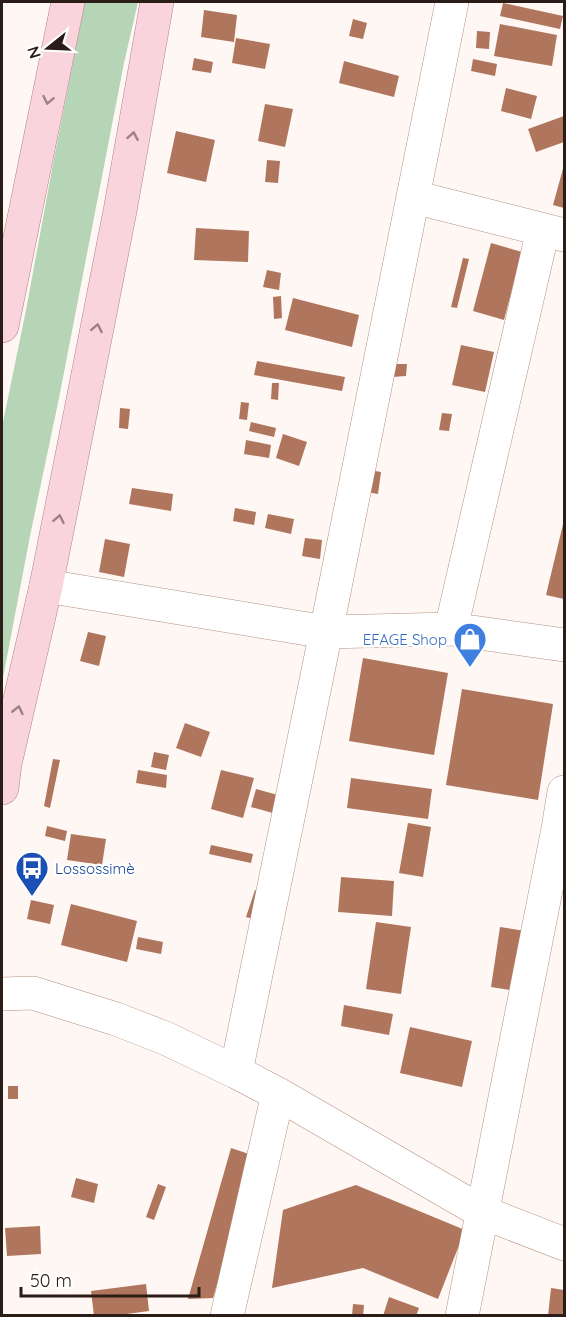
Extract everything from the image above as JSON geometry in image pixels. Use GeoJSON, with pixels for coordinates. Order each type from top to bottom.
{"type":"FeatureCollection","features":[{"type":"Feature","properties":{"kind":"main road"},"geometry":{"type":"LineString","coordinates":[[2,326],[68,2]]}},
{"type":"Feature","properties":{"kind":"main road"},"geometry":{"type":"LineString","coordinates":[[3,772],[46,586],[120,211],[157,2]]}},
{"type":"Feature","properties":{"kind":"street"},"geometry":{"type":"LineString","coordinates":[[236,1072],[327,632],[452,2]]}},
{"type":"Feature","properties":{"kind":"street"},"geometry":{"type":"LineString","coordinates":[[414,197],[554,233],[451,629]]}},
{"type":"Feature","properties":{"kind":"street"},"geometry":{"type":"LineString","coordinates":[[46,586],[327,632],[451,629],[564,645]]}},
{"type":"Feature","properties":{"kind":"street"},"geometry":{"type":"LineString","coordinates":[[462,1316],[561,829],[564,792]]}},
{"type":"Feature","properties":{"kind":"street"},"geometry":{"type":"LineString","coordinates":[[2,994],[33,993],[116,1018],[165,1038],[278,1094],[482,1212],[564,1244]]}},
{"type":"Feature","properties":{"kind":"street"},"geometry":{"type":"LineString","coordinates":[[227,1316],[278,1094]]}},
{"type":"Feature","properties":{"kind":"green space"},"geometry":{"type":"Polygon","coordinates":[[[85,2],[138,2],[2,683],[2,427],[85,2]]]}},
{"type":"Feature","properties":{"kind":"building"},"geometry":{"type":"Polygon","coordinates":[[[503,3],[563,16],[560,29],[500,16],[503,3]]]}},
{"type":"Feature","properties":{"kind":"building"},"geometry":{"type":"Polygon","coordinates":[[[204,10],[237,15],[234,42],[201,37],[204,10]]]}},
{"type":"Feature","properties":{"kind":"building"},"geometry":{"type":"Polygon","coordinates":[[[353,19],[367,23],[363,39],[349,36],[353,19]]]}},
{"type":"Feature","properties":{"kind":"building"},"geometry":{"type":"Polygon","coordinates":[[[500,24],[557,35],[552,66],[494,56],[500,24]]]}},
{"type":"Feature","properties":{"kind":"building"},"geometry":{"type":"Polygon","coordinates":[[[477,31],[490,32],[489,49],[476,48],[477,31]]]}},
{"type":"Feature","properties":{"kind":"building"},"geometry":{"type":"Polygon","coordinates":[[[236,38],[270,44],[265,69],[232,63],[236,38]]]}},
{"type":"Feature","properties":{"kind":"building"},"geometry":{"type":"Polygon","coordinates":[[[194,58],[213,62],[211,73],[192,70],[194,58]]]}},
{"type":"Feature","properties":{"kind":"building"},"geometry":{"type":"Polygon","coordinates":[[[473,59],[497,64],[495,76],[471,71],[473,59]]]}},
{"type":"Feature","properties":{"kind":"building"},"geometry":{"type":"Polygon","coordinates":[[[344,61],[399,76],[394,97],[339,83],[344,61]]]}},
{"type":"Feature","properties":{"kind":"building"},"geometry":{"type":"Polygon","coordinates":[[[506,88],[537,96],[531,119],[501,111],[506,88]]]}},
{"type":"Feature","properties":{"kind":"building"},"geometry":{"type":"Polygon","coordinates":[[[265,104],[293,109],[285,147],[258,141],[265,104]]]}},
{"type":"Feature","properties":{"kind":"building"},"geometry":{"type":"Polygon","coordinates":[[[564,116],[564,142],[536,152],[528,129],[564,116]]]}},
{"type":"Feature","properties":{"kind":"building"},"geometry":{"type":"Polygon","coordinates":[[[176,131],[215,140],[206,182],[167,173],[176,131]]]}},
{"type":"Feature","properties":{"kind":"building"},"geometry":{"type":"Polygon","coordinates":[[[267,160],[280,161],[278,183],[265,182],[267,160]]]}},
{"type":"Feature","properties":{"kind":"building"},"geometry":{"type":"Polygon","coordinates":[[[564,165],[564,208],[553,205],[564,165]]]}},
{"type":"Feature","properties":{"kind":"building"},"geometry":{"type":"Polygon","coordinates":[[[196,228],[249,231],[248,262],[194,260],[196,228]]]}},
{"type":"Feature","properties":{"kind":"building"},"geometry":{"type":"Polygon","coordinates":[[[491,243],[522,252],[504,320],[473,311],[491,243]]]}},
{"type":"Feature","properties":{"kind":"building"},"geometry":{"type":"Polygon","coordinates":[[[463,258],[469,259],[457,308],[451,307],[463,258]]]}},
{"type":"Feature","properties":{"kind":"building"},"geometry":{"type":"Polygon","coordinates":[[[267,270],[281,273],[279,290],[263,287],[267,270]]]}},
{"type":"Feature","properties":{"kind":"building"},"geometry":{"type":"Polygon","coordinates":[[[281,296],[282,318],[274,319],[273,297],[281,296]]]}},
{"type":"Feature","properties":{"kind":"building"},"geometry":{"type":"Polygon","coordinates":[[[293,298],[359,315],[352,347],[285,330],[293,298]]]}},
{"type":"Feature","properties":{"kind":"building"},"geometry":{"type":"Polygon","coordinates":[[[461,345],[494,352],[485,392],[452,385],[461,345]]]}},
{"type":"Feature","properties":{"kind":"building"},"geometry":{"type":"Polygon","coordinates":[[[257,361],[345,377],[342,391],[254,375],[257,361]]]}},
{"type":"Feature","properties":{"kind":"building"},"geometry":{"type":"Polygon","coordinates":[[[392,364],[407,364],[406,376],[392,377],[392,364]]]}},
{"type":"Feature","properties":{"kind":"building"},"geometry":{"type":"Polygon","coordinates":[[[272,383],[279,383],[278,400],[271,399],[272,383]]]}},
{"type":"Feature","properties":{"kind":"building"},"geometry":{"type":"Polygon","coordinates":[[[241,402],[249,403],[247,420],[239,419],[241,402]]]}},
{"type":"Feature","properties":{"kind":"building"},"geometry":{"type":"Polygon","coordinates":[[[120,408],[130,409],[128,429],[119,428],[120,408]]]}},
{"type":"Feature","properties":{"kind":"building"},"geometry":{"type":"Polygon","coordinates":[[[442,413],[452,414],[449,431],[439,430],[442,413]]]}},
{"type":"Feature","properties":{"kind":"building"},"geometry":{"type":"Polygon","coordinates":[[[251,422],[276,428],[274,437],[249,431],[251,422]]]}},
{"type":"Feature","properties":{"kind":"building"},"geometry":{"type":"Polygon","coordinates":[[[283,434],[307,442],[299,466],[276,458],[283,434]]]}},
{"type":"Feature","properties":{"kind":"building"},"geometry":{"type":"Polygon","coordinates":[[[246,440],[271,445],[269,458],[244,454],[246,440]]]}},
{"type":"Feature","properties":{"kind":"building"},"geometry":{"type":"Polygon","coordinates":[[[369,470],[381,472],[378,494],[366,492],[369,470]]]}},
{"type":"Feature","properties":{"kind":"building"},"geometry":{"type":"Polygon","coordinates":[[[132,488],[173,494],[171,511],[129,504],[132,488]]]}},
{"type":"Feature","properties":{"kind":"building"},"geometry":{"type":"Polygon","coordinates":[[[235,508],[256,512],[254,525],[233,521],[235,508]]]}},
{"type":"Feature","properties":{"kind":"building"},"geometry":{"type":"Polygon","coordinates":[[[268,514],[294,519],[291,534],[265,528],[268,514]]]}},
{"type":"Feature","properties":{"kind":"building"},"geometry":{"type":"Polygon","coordinates":[[[564,520],[564,599],[546,595],[564,520]]]}},
{"type":"Feature","properties":{"kind":"building"},"geometry":{"type":"Polygon","coordinates":[[[305,538],[322,540],[320,559],[302,556],[305,538]]]}},
{"type":"Feature","properties":{"kind":"building"},"geometry":{"type":"Polygon","coordinates":[[[105,539],[130,544],[124,577],[99,572],[105,539]]]}},
{"type":"Feature","properties":{"kind":"building"},"geometry":{"type":"Polygon","coordinates":[[[88,632],[106,636],[99,666],[80,661],[88,632]]]}},
{"type":"Feature","properties":{"kind":"building"},"geometry":{"type":"Polygon","coordinates":[[[363,658],[448,673],[434,755],[349,741],[363,658]]]}},
{"type":"Feature","properties":{"kind":"building"},"geometry":{"type":"Polygon","coordinates":[[[462,689],[553,704],[538,800],[446,785],[462,689]]]}},
{"type":"Feature","properties":{"kind":"building"},"geometry":{"type":"Polygon","coordinates":[[[185,723],[210,732],[201,757],[176,748],[185,723]]]}},
{"type":"Feature","properties":{"kind":"building"},"geometry":{"type":"Polygon","coordinates":[[[154,752],[169,755],[166,770],[151,767],[154,752]]]}},
{"type":"Feature","properties":{"kind":"building"},"geometry":{"type":"Polygon","coordinates":[[[53,759],[60,760],[50,808],[44,806],[53,759]]]}},
{"type":"Feature","properties":{"kind":"building"},"geometry":{"type":"Polygon","coordinates":[[[138,770],[167,775],[166,788],[136,783],[138,770]]]}},
{"type":"Feature","properties":{"kind":"building"},"geometry":{"type":"Polygon","coordinates":[[[221,770],[254,778],[243,818],[211,809],[221,770]]]}},
{"type":"Feature","properties":{"kind":"building"},"geometry":{"type":"Polygon","coordinates":[[[351,778],[432,789],[428,819],[347,808],[351,778]]]}},
{"type":"Feature","properties":{"kind":"building"},"geometry":{"type":"Polygon","coordinates":[[[256,789],[285,797],[280,815],[251,807],[256,789]]]}},
{"type":"Feature","properties":{"kind":"building"},"geometry":{"type":"Polygon","coordinates":[[[408,823],[431,827],[423,877],[399,873],[408,823]]]}},
{"type":"Feature","properties":{"kind":"building"},"geometry":{"type":"Polygon","coordinates":[[[47,826],[67,831],[65,841],[45,836],[47,826]]]}},
{"type":"Feature","properties":{"kind":"building"},"geometry":{"type":"Polygon","coordinates":[[[71,834],[106,839],[102,865],[67,860],[71,834]]]}},
{"type":"Feature","properties":{"kind":"building"},"geometry":{"type":"Polygon","coordinates":[[[211,845],[253,854],[251,863],[209,854],[211,845]]]}},
{"type":"Feature","properties":{"kind":"building"},"geometry":{"type":"Polygon","coordinates":[[[341,877],[394,881],[392,916],[338,912],[341,877]]]}},
{"type":"Feature","properties":{"kind":"building"},"geometry":{"type":"Polygon","coordinates":[[[255,890],[267,894],[258,920],[246,917],[255,890]]]}},
{"type":"Feature","properties":{"kind":"building"},"geometry":{"type":"Polygon","coordinates":[[[31,900],[54,905],[50,924],[27,919],[31,900]]]}},
{"type":"Feature","properties":{"kind":"building"},"geometry":{"type":"Polygon","coordinates":[[[71,904],[137,921],[127,962],[61,945],[71,904]]]}},
{"type":"Feature","properties":{"kind":"building"},"geometry":{"type":"Polygon","coordinates":[[[376,922],[411,927],[401,994],[366,989],[376,922]]]}},
{"type":"Feature","properties":{"kind":"building"},"geometry":{"type":"Polygon","coordinates":[[[500,927],[525,931],[516,991],[491,987],[500,927]]]}},
{"type":"Feature","properties":{"kind":"building"},"geometry":{"type":"Polygon","coordinates":[[[138,937],[163,942],[161,954],[136,949],[138,937]]]}},
{"type":"Feature","properties":{"kind":"building"},"geometry":{"type":"Polygon","coordinates":[[[344,1005],[393,1014],[389,1035],[341,1026],[344,1005]]]}},
{"type":"Feature","properties":{"kind":"building"},"geometry":{"type":"Polygon","coordinates":[[[410,1027],[472,1041],[462,1087],[400,1073],[410,1027]]]}},
{"type":"Feature","properties":{"kind":"building"},"geometry":{"type":"Polygon","coordinates":[[[8,1086],[18,1086],[18,1099],[8,1099],[8,1086]]]}},
{"type":"Feature","properties":{"kind":"building"},"geometry":{"type":"Polygon","coordinates":[[[231,1148],[255,1156],[213,1298],[188,1299],[231,1148]]]}},
{"type":"Feature","properties":{"kind":"building"},"geometry":{"type":"Polygon","coordinates":[[[76,1178],[98,1184],[94,1203],[71,1197],[76,1178]]]}},
{"type":"Feature","properties":{"kind":"building"},"geometry":{"type":"Polygon","coordinates":[[[158,1184],[166,1187],[154,1220],[146,1217],[158,1184]]]}},
{"type":"Feature","properties":{"kind":"building"},"geometry":{"type":"Polygon","coordinates":[[[356,1185],[465,1230],[438,1299],[363,1268],[272,1288],[283,1210],[356,1185]]]}},
{"type":"Feature","properties":{"kind":"building"},"geometry":{"type":"Polygon","coordinates":[[[40,1226],[41,1254],[7,1256],[5,1228],[40,1226]]]}},
{"type":"Feature","properties":{"kind":"building"},"geometry":{"type":"Polygon","coordinates":[[[146,1284],[149,1311],[94,1316],[91,1291],[146,1284]]]}},
{"type":"Feature","properties":{"kind":"building"},"geometry":{"type":"Polygon","coordinates":[[[551,1288],[564,1290],[564,1316],[548,1316],[551,1288]]]}},
{"type":"Feature","properties":{"kind":"building"},"geometry":{"type":"Polygon","coordinates":[[[389,1297],[419,1308],[416,1316],[383,1316],[389,1297]]]}},
{"type":"Feature","properties":{"kind":"building"},"geometry":{"type":"Polygon","coordinates":[[[353,1304],[364,1305],[363,1316],[352,1316],[353,1304]]]}},
{"type":"Feature","properties":{"kind":"place","name":"EFAGE Shop"},"geometry":{"type":"Point","coordinates":[470,668]}},
{"type":"Feature","properties":{"kind":"place","name":"Lossossimè"},"geometry":{"type":"Point","coordinates":[32,897]}}]}
